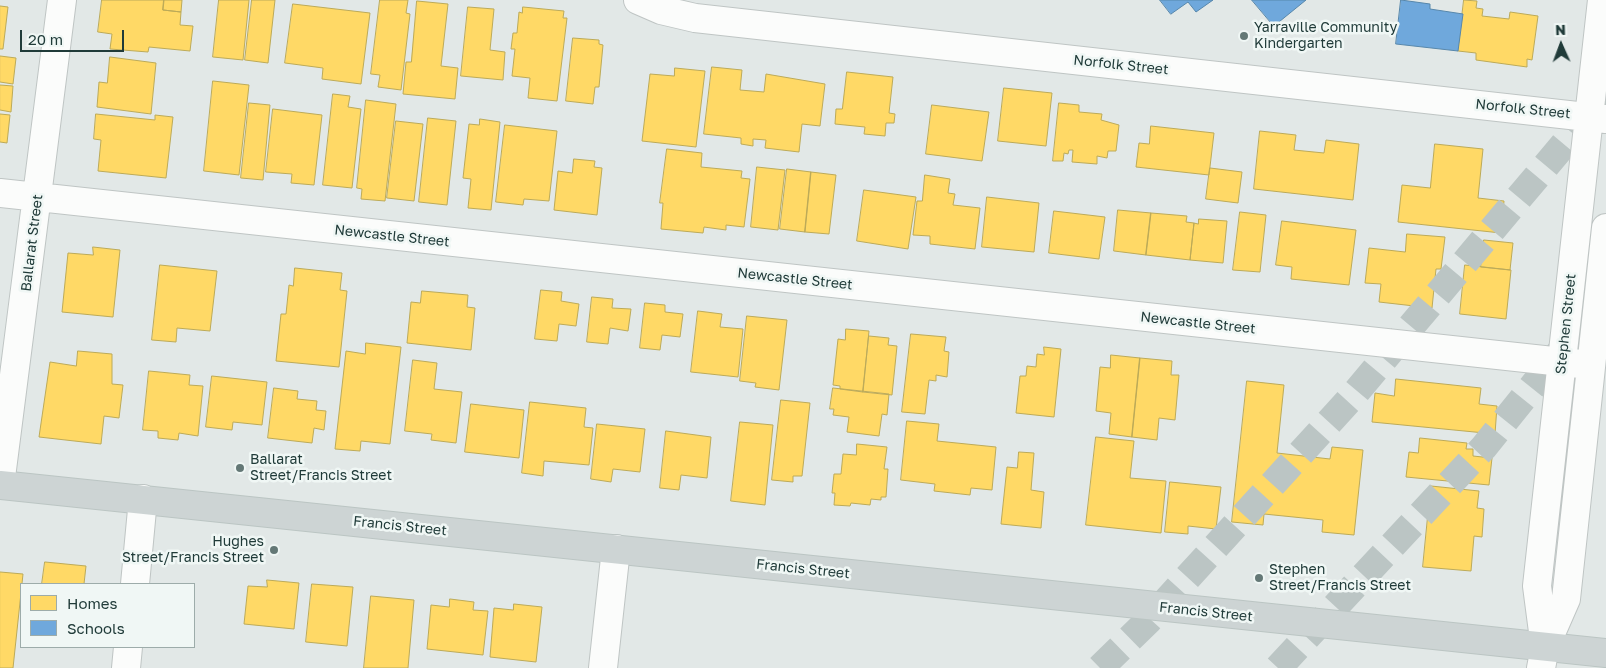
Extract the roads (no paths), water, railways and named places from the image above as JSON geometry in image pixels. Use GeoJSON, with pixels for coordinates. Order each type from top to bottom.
{"type":"FeatureCollection","features":[{"type":"Feature","properties":{"kind":"main road","name":"Francis Street"},"geometry":{"type":"LineString","coordinates":[[0,485],[616,549],[1543,658],[1606,653]]}},
{"type":"Feature","properties":{"kind":"street","name":"Ballarat Street"},"geometry":{"type":"LineString","coordinates":[[0,485],[62,0]]}},
{"type":"Feature","properties":{"kind":"street","name":"Norfolk Street"},"geometry":{"type":"LineString","coordinates":[[638,0],[661,10],[695,18],[1597,118]]}},
{"type":"Feature","properties":{"kind":"street","name":"Stephen Street"},"geometry":{"type":"LineString","coordinates":[[1543,658],[1537,586],[1562,362],[1597,118],[1602,0]]}},
{"type":"Feature","properties":{"kind":"street","name":"Newcastle Street"},"geometry":{"type":"LineString","coordinates":[[0,193],[1590,365]]}},
{"type":"Feature","properties":{"kind":"street","name":"Stephen Street"},"geometry":{"type":"LineString","coordinates":[[1543,658],[1566,599],[1606,228]]}},
{"type":"Feature","properties":{"kind":"street"},"geometry":{"type":"LineString","coordinates":[[135,583],[143,499]]}},
{"type":"Feature","properties":{"kind":"street"},"geometry":{"type":"LineString","coordinates":[[604,668],[616,549]]}},
{"type":"Feature","properties":{"kind":"street"},"geometry":{"type":"LineString","coordinates":[[126,668],[128,648]]}},
{"type":"Feature","properties":{"kind":"tunnel"},"geometry":{"type":"LineString","coordinates":[[1100,668],[1148,621],[1352,397],[1606,94]]}},
{"type":"Feature","properties":{"kind":"tunnel"},"geometry":{"type":"LineString","coordinates":[[1278,668],[1484,447],[1605,296]]}},
{"type":"Feature","properties":{"kind":"place","name":"Yarraville Community Kindergarten"},"geometry":{"type":"Point","coordinates":[1244,36]}},
{"type":"Feature","properties":{"kind":"place","name":"Ballarat Street/Francis Street"},"geometry":{"type":"Point","coordinates":[240,468]}},
{"type":"Feature","properties":{"kind":"place","name":"Hughes Street/Francis Street"},"geometry":{"type":"Point","coordinates":[274,550]}},
{"type":"Feature","properties":{"kind":"place","name":"Stephen Street/Francis Street"},"geometry":{"type":"Point","coordinates":[1259,578]}}]}
